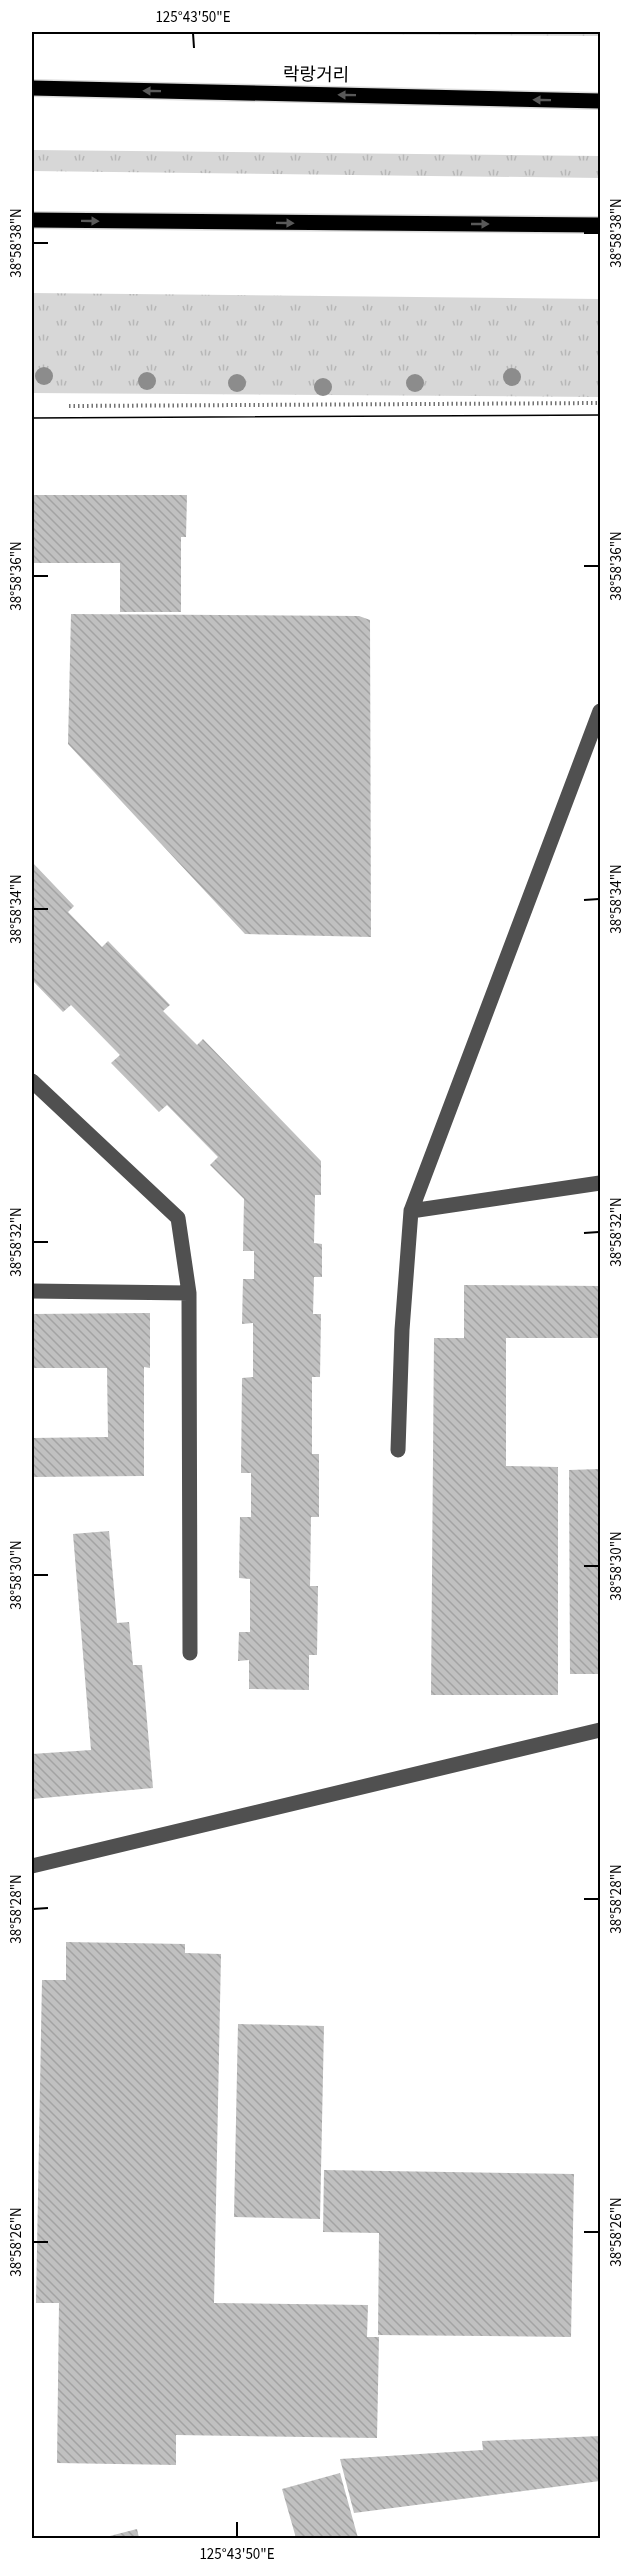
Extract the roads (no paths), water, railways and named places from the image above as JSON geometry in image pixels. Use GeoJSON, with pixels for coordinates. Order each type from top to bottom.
{"type":"FeatureCollection","features":[{"type":"Feature","properties":{"kind":"main road","name":"락랑거리"},"geometry":{"type":"LineString","coordinates":[[32,88],[600,101]]}},
{"type":"Feature","properties":{"kind":"main road"},"geometry":{"type":"LineString","coordinates":[[32,220],[600,225]]}},
{"type":"Feature","properties":{"kind":"street"},"geometry":{"type":"LineString","coordinates":[[399,1450],[402,1330],[411,1211],[600,711]]}},
{"type":"Feature","properties":{"kind":"street"},"geometry":{"type":"LineString","coordinates":[[32,1081],[178,1218],[189,1293],[190,1653]]}},
{"type":"Feature","properties":{"kind":"street"},"geometry":{"type":"LineString","coordinates":[[411,1211],[600,1183]]}},
{"type":"Feature","properties":{"kind":"street"},"geometry":{"type":"LineString","coordinates":[[32,1291],[189,1293]]}},
{"type":"Feature","properties":{"kind":"street"},"geometry":{"type":"LineString","coordinates":[[32,1866],[600,1730]]}},
{"type":"Feature","properties":{"kind":"tram line"},"geometry":{"type":"LineString","coordinates":[[32,418],[600,415]]}}]}
